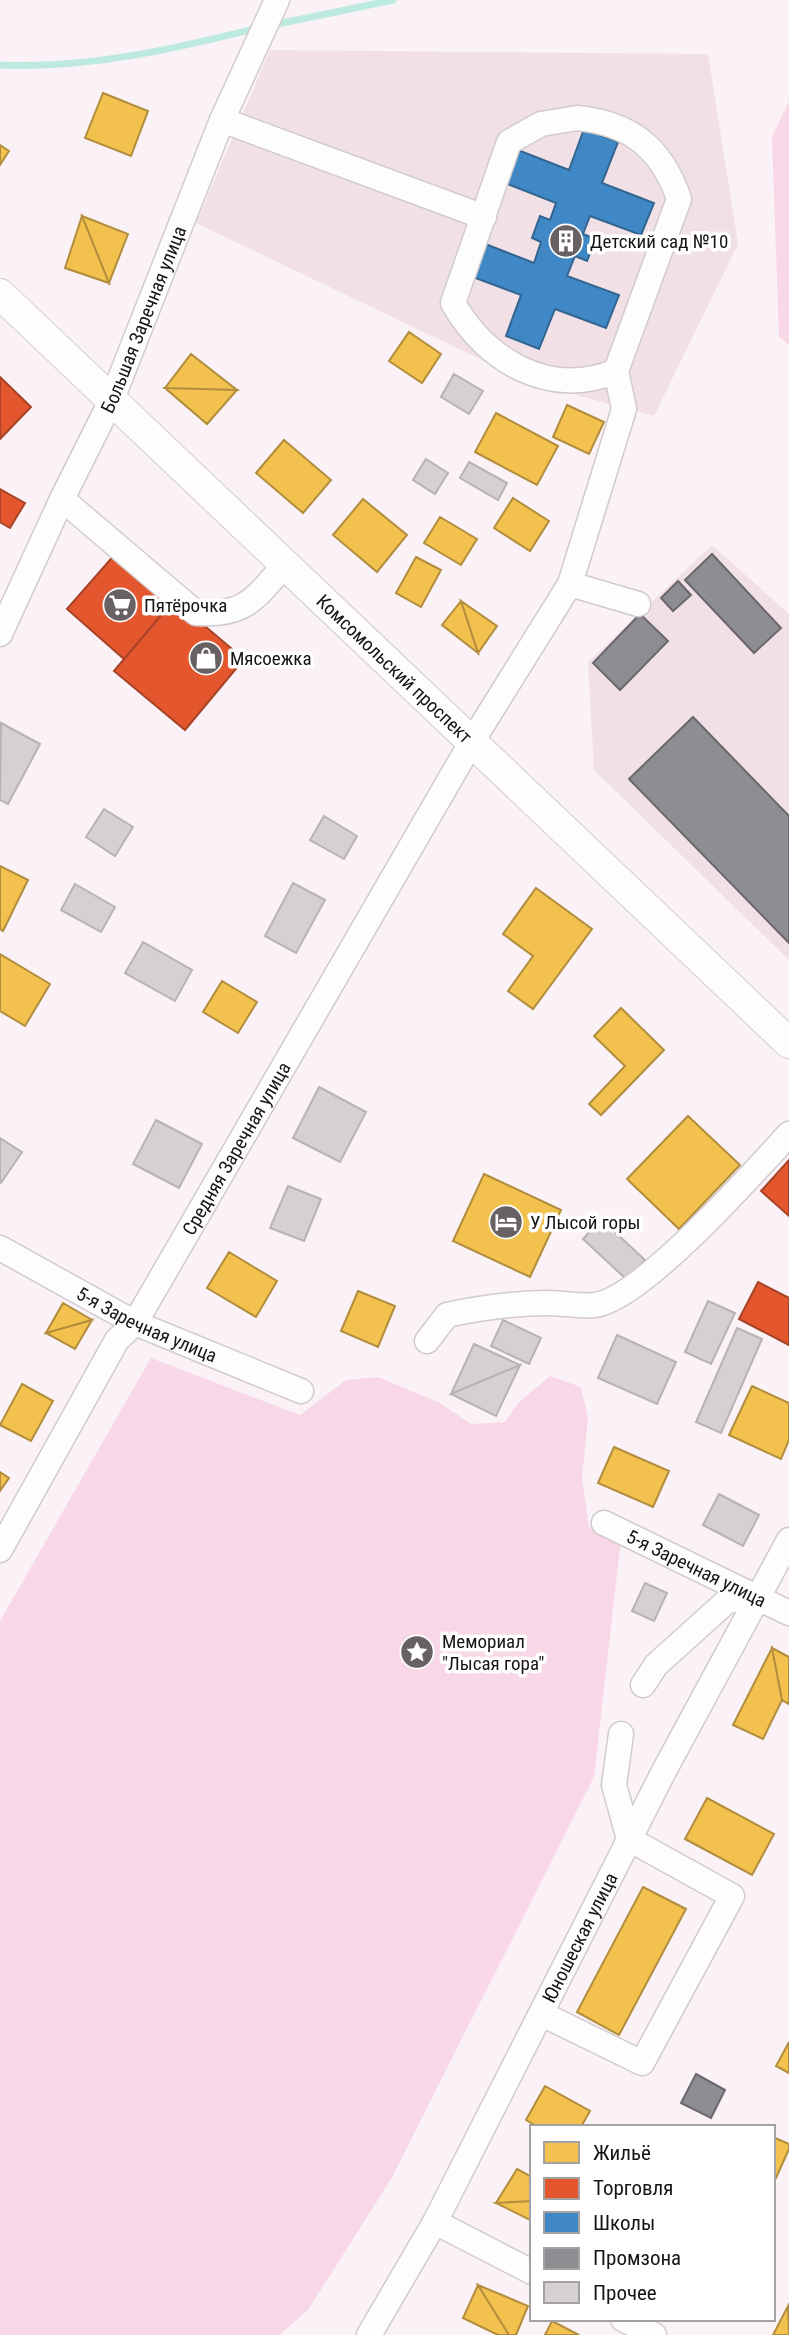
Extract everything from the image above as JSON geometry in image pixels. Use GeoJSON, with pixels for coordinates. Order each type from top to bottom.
{"type":"FeatureCollection","features":[{"type":"Feature","properties":{"kind":"main road","name":"Комсомольский проспект"},"geometry":{"type":"LineString","coordinates":[[0,294],[789,1043]]}},
{"type":"Feature","properties":{"kind":"street","name":"Большая Заречная улица"},"geometry":{"type":"LineString","coordinates":[[0,634],[62,499],[112,399],[222,120],[276,0]]}},
{"type":"Feature","properties":{"kind":"street"},"geometry":{"type":"LineString","coordinates":[[568,119],[595,120],[628,132],[655,154],[674,183],[679,199],[616,371],[598,379],[578,380],[538,375],[503,359],[474,334],[453,303],[509,142],[541,124],[568,119]]}},
{"type":"Feature","properties":{"kind":"street"},"geometry":{"type":"LineString","coordinates":[[222,120],[484,217]]}},
{"type":"Feature","properties":{"kind":"street","name":"Средняя Заречная улица"},"geometry":{"type":"LineString","coordinates":[[0,1550],[117,1340],[135,1323],[471,743],[570,584],[624,409],[616,371]]}},
{"type":"Feature","properties":{"kind":"street"},"geometry":{"type":"LineString","coordinates":[[62,499],[196,613],[220,614],[238,609],[255,597],[285,565]]}},
{"type":"Feature","properties":{"kind":"street"},"geometry":{"type":"LineString","coordinates":[[570,584],[638,604]]}},
{"type":"Feature","properties":{"kind":"street"},"geometry":{"type":"LineString","coordinates":[[426,1341],[447,1315],[494,1305],[596,1305],[622,1292],[651,1274],[789,1134]]}},
{"type":"Feature","properties":{"kind":"street","name":"5-я Заречная улица"},"geometry":{"type":"LineString","coordinates":[[0,1248],[135,1323],[301,1391]]}},
{"type":"Feature","properties":{"kind":"street","name":"5-я Заречная улица"},"geometry":{"type":"LineString","coordinates":[[604,1523],[789,1614]]}},
{"type":"Feature","properties":{"kind":"street","name":"Юношеская улица"},"geometry":{"type":"LineString","coordinates":[[369,2335],[435,2222],[629,1839],[789,1540]]}},
{"type":"Feature","properties":{"kind":"street"},"geometry":{"type":"LineString","coordinates":[[643,1685],[656,1665],[727,1601],[758,1597]]}},
{"type":"Feature","properties":{"kind":"street"},"geometry":{"type":"LineString","coordinates":[[542,2014],[642,2063],[732,1896],[629,1839],[614,1785],[621,1734]]}},
{"type":"Feature","properties":{"kind":"street"},"geometry":{"type":"LineString","coordinates":[[435,2222],[530,2271]]}},
{"type":"Feature","properties":{"kind":"street"},"geometry":{"type":"LineString","coordinates":[[627,2321],[654,2335]]}},
{"type":"Feature","properties":{"kind":"shaded area"},"geometry":{"type":"Polygon","coordinates":[[[270,50],[708,54],[738,244],[654,416],[528,382],[196,223],[270,50]]]}},
{"type":"Feature","properties":{"kind":"shaded area"},"geometry":{"type":"Polygon","coordinates":[[[789,101],[789,345],[779,337],[772,137],[789,101]]]}},
{"type":"Feature","properties":{"kind":"shaded area"},"geometry":{"type":"Polygon","coordinates":[[[712,545],[789,614],[789,960],[594,770],[588,662],[712,545]]]}},
{"type":"Feature","properties":{"kind":"shaded area"},"geometry":{"type":"Polygon","coordinates":[[[151,1358],[300,1415],[346,1380],[378,1377],[440,1403],[471,1424],[505,1422],[519,1402],[550,1376],[581,1387],[588,1418],[582,1479],[589,1527],[621,1539],[594,1777],[391,2179],[308,2310],[279,2335],[0,2335],[0,1621],[151,1358]]]}},
{"type":"Feature","properties":{"kind":"building: Жильё"},"geometry":{"type":"Polygon","coordinates":[[[103,93],[148,111],[131,156],[85,138],[103,93]]]}},
{"type":"Feature","properties":{"kind":"building: Жильё"},"geometry":{"type":"Polygon","coordinates":[[[0,145],[9,151],[0,165],[0,145]]]}},
{"type":"Feature","properties":{"kind":"building: Жильё"},"geometry":{"type":"Polygon","coordinates":[[[82,216],[128,234],[109,283],[82,216]]]}},
{"type":"Feature","properties":{"kind":"building: Жильё"},"geometry":{"type":"Polygon","coordinates":[[[82,216],[109,283],[65,268],[82,216]]]}},
{"type":"Feature","properties":{"kind":"building: Жильё"},"geometry":{"type":"Polygon","coordinates":[[[409,332],[441,354],[422,383],[389,361],[409,332]]]}},
{"type":"Feature","properties":{"kind":"building: Жильё"},"geometry":{"type":"Polygon","coordinates":[[[191,354],[237,390],[165,388],[191,354]]]}},
{"type":"Feature","properties":{"kind":"building: Жильё"},"geometry":{"type":"Polygon","coordinates":[[[165,388],[237,390],[207,424],[165,388]]]}},
{"type":"Feature","properties":{"kind":"building: Жильё"},"geometry":{"type":"Polygon","coordinates":[[[567,405],[604,422],[589,454],[553,437],[567,405]]]}},
{"type":"Feature","properties":{"kind":"building: Жильё"},"geometry":{"type":"Polygon","coordinates":[[[496,413],[558,446],[537,485],[475,452],[496,413]]]}},
{"type":"Feature","properties":{"kind":"building: Жильё"},"geometry":{"type":"Polygon","coordinates":[[[284,440],[331,480],[303,513],[256,473],[284,440]]]}},
{"type":"Feature","properties":{"kind":"building: Жильё"},"geometry":{"type":"Polygon","coordinates":[[[513,498],[549,521],[530,551],[494,528],[513,498]]]}},
{"type":"Feature","properties":{"kind":"building: Жильё"},"geometry":{"type":"Polygon","coordinates":[[[363,499],[407,535],[377,572],[333,535],[363,499]]]}},
{"type":"Feature","properties":{"kind":"building: Жильё"},"geometry":{"type":"Polygon","coordinates":[[[440,517],[477,539],[461,565],[424,543],[440,517]]]}},
{"type":"Feature","properties":{"kind":"building: Жильё"},"geometry":{"type":"Polygon","coordinates":[[[416,557],[441,570],[421,607],[396,593],[416,557]]]}},
{"type":"Feature","properties":{"kind":"building: Жильё"},"geometry":{"type":"Polygon","coordinates":[[[461,601],[497,626],[478,653],[461,601]]]}},
{"type":"Feature","properties":{"kind":"building: Жильё"},"geometry":{"type":"Polygon","coordinates":[[[461,601],[478,653],[442,625],[461,601]]]}},
{"type":"Feature","properties":{"kind":"building: Жильё"},"geometry":{"type":"Polygon","coordinates":[[[0,866],[28,880],[3,931],[0,929],[0,866]]]}},
{"type":"Feature","properties":{"kind":"building: Жильё"},"geometry":{"type":"Polygon","coordinates":[[[536,888],[592,929],[533,1009],[508,991],[533,956],[503,934],[536,888]]]}},
{"type":"Feature","properties":{"kind":"building: Жильё"},"geometry":{"type":"Polygon","coordinates":[[[0,954],[50,984],[25,1026],[0,1011],[0,954]]]}},
{"type":"Feature","properties":{"kind":"building: Жильё"},"geometry":{"type":"Polygon","coordinates":[[[222,981],[257,1002],[238,1033],[203,1012],[222,981]]]}},
{"type":"Feature","properties":{"kind":"building: Жильё"},"geometry":{"type":"Polygon","coordinates":[[[621,1008],[664,1050],[601,1115],[589,1104],[625,1066],[594,1036],[621,1008]]]}},
{"type":"Feature","properties":{"kind":"building: Жильё"},"geometry":{"type":"Polygon","coordinates":[[[688,1116],[740,1165],[679,1229],[627,1179],[688,1116]]]}},
{"type":"Feature","properties":{"kind":"building: Жильё"},"geometry":{"type":"Polygon","coordinates":[[[484,1174],[561,1210],[530,1277],[453,1241],[484,1174]]]}},
{"type":"Feature","properties":{"kind":"building: Жильё"},"geometry":{"type":"Polygon","coordinates":[[[229,1252],[277,1281],[256,1317],[207,1288],[229,1252]]]}},
{"type":"Feature","properties":{"kind":"building: Жильё"},"geometry":{"type":"Polygon","coordinates":[[[358,1291],[395,1306],[378,1347],[341,1331],[358,1291]]]}},
{"type":"Feature","properties":{"kind":"building: Жильё"},"geometry":{"type":"Polygon","coordinates":[[[63,1303],[92,1320],[46,1333],[63,1303]]]}},
{"type":"Feature","properties":{"kind":"building: Жильё"},"geometry":{"type":"Polygon","coordinates":[[[92,1320],[75,1349],[46,1333],[92,1320]]]}},
{"type":"Feature","properties":{"kind":"building: Жильё"},"geometry":{"type":"Polygon","coordinates":[[[22,1384],[53,1401],[31,1441],[0,1425],[22,1384]]]}},
{"type":"Feature","properties":{"kind":"building: Жильё"},"geometry":{"type":"Polygon","coordinates":[[[752,1386],[789,1403],[789,1440],[781,1459],[729,1435],[752,1386]]]}},
{"type":"Feature","properties":{"kind":"building: Жильё"},"geometry":{"type":"Polygon","coordinates":[[[614,1447],[669,1471],[653,1507],[598,1483],[614,1447]]]}},
{"type":"Feature","properties":{"kind":"building: Жильё"},"geometry":{"type":"Polygon","coordinates":[[[0,1472],[9,1478],[0,1491],[0,1472]]]}},
{"type":"Feature","properties":{"kind":"building: Жильё"},"geometry":{"type":"Polygon","coordinates":[[[772,1648],[789,1657],[789,1704],[782,1700],[772,1648]]]}},
{"type":"Feature","properties":{"kind":"building: Жильё"},"geometry":{"type":"Polygon","coordinates":[[[772,1648],[782,1700],[763,1739],[733,1725],[772,1648]]]}},
{"type":"Feature","properties":{"kind":"building: Жильё"},"geometry":{"type":"Polygon","coordinates":[[[707,1798],[774,1834],[752,1875],[685,1839],[707,1798]]]}},
{"type":"Feature","properties":{"kind":"building: Жильё"},"geometry":{"type":"Polygon","coordinates":[[[643,1887],[686,1909],[619,2035],[577,2012],[643,1887]]]}},
{"type":"Feature","properties":{"kind":"building: Жильё"},"geometry":{"type":"Polygon","coordinates":[[[789,2042],[789,2073],[776,2066],[789,2042]]]}},
{"type":"Feature","properties":{"kind":"building: Жильё"},"geometry":{"type":"Polygon","coordinates":[[[545,2086],[590,2111],[582,2125],[535,2125],[526,2120],[545,2086]]]}},
{"type":"Feature","properties":{"kind":"building: Жильё"},"geometry":{"type":"Polygon","coordinates":[[[775,2138],[789,2144],[775,2178],[775,2138]]]}},
{"type":"Feature","properties":{"kind":"building: Жильё"},"geometry":{"type":"Polygon","coordinates":[[[517,2169],[530,2176],[530,2201],[496,2203],[517,2169]]]}},
{"type":"Feature","properties":{"kind":"building: Жильё"},"geometry":{"type":"Polygon","coordinates":[[[530,2201],[530,2220],[496,2203],[530,2201]]]}},
{"type":"Feature","properties":{"kind":"building: Жильё"},"geometry":{"type":"Polygon","coordinates":[[[478,2285],[528,2306],[516,2335],[509,2335],[478,2285]]]}},
{"type":"Feature","properties":{"kind":"building: Жильё"},"geometry":{"type":"Polygon","coordinates":[[[478,2285],[509,2335],[498,2335],[463,2318],[478,2285]]]}},
{"type":"Feature","properties":{"kind":"building: Жильё"},"geometry":{"type":"Polygon","coordinates":[[[788,2306],[789,2335],[773,2335],[788,2306]]]}},
{"type":"Feature","properties":{"kind":"building: Жильё"},"geometry":{"type":"Polygon","coordinates":[[[552,2321],[579,2335],[545,2335],[552,2321]]]}},
{"type":"Feature","properties":{"kind":"building: Торговля"},"geometry":{"type":"Polygon","coordinates":[[[0,377],[31,407],[0,439],[0,377]]]}},
{"type":"Feature","properties":{"kind":"building: Торговля"},"geometry":{"type":"Polygon","coordinates":[[[0,489],[25,503],[10,528],[0,522],[0,489]]]}},
{"type":"Feature","properties":{"kind":"building: Торговля","name":"Пятёрочка"},"geometry":{"type":"Polygon","coordinates":[[[117,552],[174,600],[124,659],[67,609],[117,552]]]}},
{"type":"Feature","properties":{"kind":"building: Торговля"},"geometry":{"type":"Polygon","coordinates":[[[174,600],[244,659],[185,730],[114,671],[174,600]]]}},
{"type":"Feature","properties":{"kind":"building: Торговля"},"geometry":{"type":"Polygon","coordinates":[[[789,1160],[789,1216],[761,1191],[789,1160]]]}},
{"type":"Feature","properties":{"kind":"building: Торговля"},"geometry":{"type":"Polygon","coordinates":[[[758,1282],[789,1298],[789,1345],[739,1319],[758,1282]]]}},
{"type":"Feature","properties":{"kind":"building: Школы","name":"Детский сад №10"},"geometry":{"type":"Polygon","coordinates":[[[584,129],[618,142],[602,183],[654,203],[641,235],[590,216],[583,234],[596,239],[587,261],[575,256],[567,276],[619,295],[606,328],[555,309],[539,349],[506,336],[521,295],[470,276],[483,243],[534,263],[541,242],[532,238],[540,216],[550,220],[556,203],[505,183],[518,150],[569,170],[584,129]]]}},
{"type":"Feature","properties":{"kind":"building: Промзона"},"geometry":{"type":"Polygon","coordinates":[[[712,554],[781,628],[754,653],[685,580],[712,554]]]}},
{"type":"Feature","properties":{"kind":"building: Промзона"},"geometry":{"type":"Polygon","coordinates":[[[678,581],[691,595],[673,611],[661,598],[678,581]]]}},
{"type":"Feature","properties":{"kind":"building: Промзона"},"geometry":{"type":"Polygon","coordinates":[[[640,614],[668,641],[620,690],[593,663],[640,614]]]}},
{"type":"Feature","properties":{"kind":"building: Промзона"},"geometry":{"type":"Polygon","coordinates":[[[693,717],[789,816],[789,943],[629,779],[693,717]]]}},
{"type":"Feature","properties":{"kind":"building: Промзона"},"geometry":{"type":"Polygon","coordinates":[[[696,2074],[725,2090],[711,2118],[681,2103],[696,2074]]]}},
{"type":"Feature","properties":{"kind":"building: Прочее"},"geometry":{"type":"Polygon","coordinates":[[[454,374],[483,391],[469,414],[441,397],[454,374]]]}},
{"type":"Feature","properties":{"kind":"building: Прочее"},"geometry":{"type":"Polygon","coordinates":[[[426,459],[448,473],[435,494],[413,480],[426,459]]]}},
{"type":"Feature","properties":{"kind":"building: Прочее"},"geometry":{"type":"Polygon","coordinates":[[[469,462],[507,483],[498,500],[460,478],[469,462]]]}},
{"type":"Feature","properties":{"kind":"building: Прочее"},"geometry":{"type":"Polygon","coordinates":[[[1,723],[40,744],[8,804],[0,800],[1,723]]]}},
{"type":"Feature","properties":{"kind":"building: Прочее"},"geometry":{"type":"Polygon","coordinates":[[[104,809],[133,827],[115,856],[86,837],[104,809]]]}},
{"type":"Feature","properties":{"kind":"building: Прочее"},"geometry":{"type":"Polygon","coordinates":[[[324,816],[357,836],[344,859],[310,840],[324,816]]]}},
{"type":"Feature","properties":{"kind":"building: Прочее"},"geometry":{"type":"Polygon","coordinates":[[[293,883],[325,900],[296,953],[265,936],[293,883]]]}},
{"type":"Feature","properties":{"kind":"building: Прочее"},"geometry":{"type":"Polygon","coordinates":[[[75,884],[115,907],[101,932],[61,910],[75,884]]]}},
{"type":"Feature","properties":{"kind":"building: Прочее"},"geometry":{"type":"Polygon","coordinates":[[[143,942],[192,970],[175,1001],[125,973],[143,942]]]}},
{"type":"Feature","properties":{"kind":"building: Прочее"},"geometry":{"type":"Polygon","coordinates":[[[319,1087],[366,1112],[340,1162],[293,1138],[319,1087]]]}},
{"type":"Feature","properties":{"kind":"building: Прочее"},"geometry":{"type":"Polygon","coordinates":[[[156,1120],[202,1144],[179,1188],[133,1164],[156,1120]]]}},
{"type":"Feature","properties":{"kind":"building: Прочее"},"geometry":{"type":"Polygon","coordinates":[[[0,1138],[22,1152],[1,1183],[0,1182],[0,1138]]]}},
{"type":"Feature","properties":{"kind":"building: Прочее"},"geometry":{"type":"Polygon","coordinates":[[[288,1186],[321,1199],[304,1241],[270,1228],[288,1186]]]}},
{"type":"Feature","properties":{"kind":"building: Прочее"},"geometry":{"type":"Polygon","coordinates":[[[601,1219],[645,1260],[627,1280],[583,1239],[601,1219]]]}},
{"type":"Feature","properties":{"kind":"building: Прочее"},"geometry":{"type":"Polygon","coordinates":[[[708,1301],[735,1313],[711,1364],[685,1352],[708,1301]]]}},
{"type":"Feature","properties":{"kind":"building: Прочее"},"geometry":{"type":"Polygon","coordinates":[[[503,1320],[541,1338],[529,1364],[491,1346],[503,1320]]]}},
{"type":"Feature","properties":{"kind":"building: Прочее"},"geometry":{"type":"Polygon","coordinates":[[[737,1328],[762,1339],[721,1433],[696,1422],[737,1328]]]}},
{"type":"Feature","properties":{"kind":"building: Прочее"},"geometry":{"type":"Polygon","coordinates":[[[617,1335],[676,1362],[657,1404],[598,1378],[617,1335]]]}},
{"type":"Feature","properties":{"kind":"building: Прочее"},"geometry":{"type":"Polygon","coordinates":[[[474,1344],[520,1365],[451,1394],[474,1344]]]}},
{"type":"Feature","properties":{"kind":"building: Прочее"},"geometry":{"type":"Polygon","coordinates":[[[520,1365],[496,1416],[451,1394],[520,1365]]]}},
{"type":"Feature","properties":{"kind":"building: Прочее"},"geometry":{"type":"Polygon","coordinates":[[[719,1494],[759,1515],[743,1546],[703,1525],[719,1494]]]}},
{"type":"Feature","properties":{"kind":"building: Прочее"},"geometry":{"type":"Polygon","coordinates":[[[645,1583],[667,1593],[654,1621],[632,1611],[645,1583]]]}},
{"type":"Feature","properties":{"kind":"waterway"},"geometry":{"type":"LineString","coordinates":[[273,25],[393,0]]}},
{"type":"Feature","properties":{"kind":"waterway"},"geometry":{"type":"LineString","coordinates":[[0,65],[98,61],[162,50],[258,28]]}},
{"type":"Feature","properties":{"kind":"place","name":"Детский сад №10"},"geometry":{"type":"Point","coordinates":[566,241]}},
{"type":"Feature","properties":{"kind":"place","name":"Пятёрочка"},"geometry":{"type":"Point","coordinates":[120,605]}},
{"type":"Feature","properties":{"kind":"place","name":"Мясоежка"},"geometry":{"type":"Point","coordinates":[206,658]}},
{"type":"Feature","properties":{"kind":"place","name":"У Лысой горы"},"geometry":{"type":"Point","coordinates":[506,1222]}},
{"type":"Feature","properties":{"kind":"place","name":"Мемориал \"Лысая гора\""},"geometry":{"type":"Point","coordinates":[417,1652]}}]}
